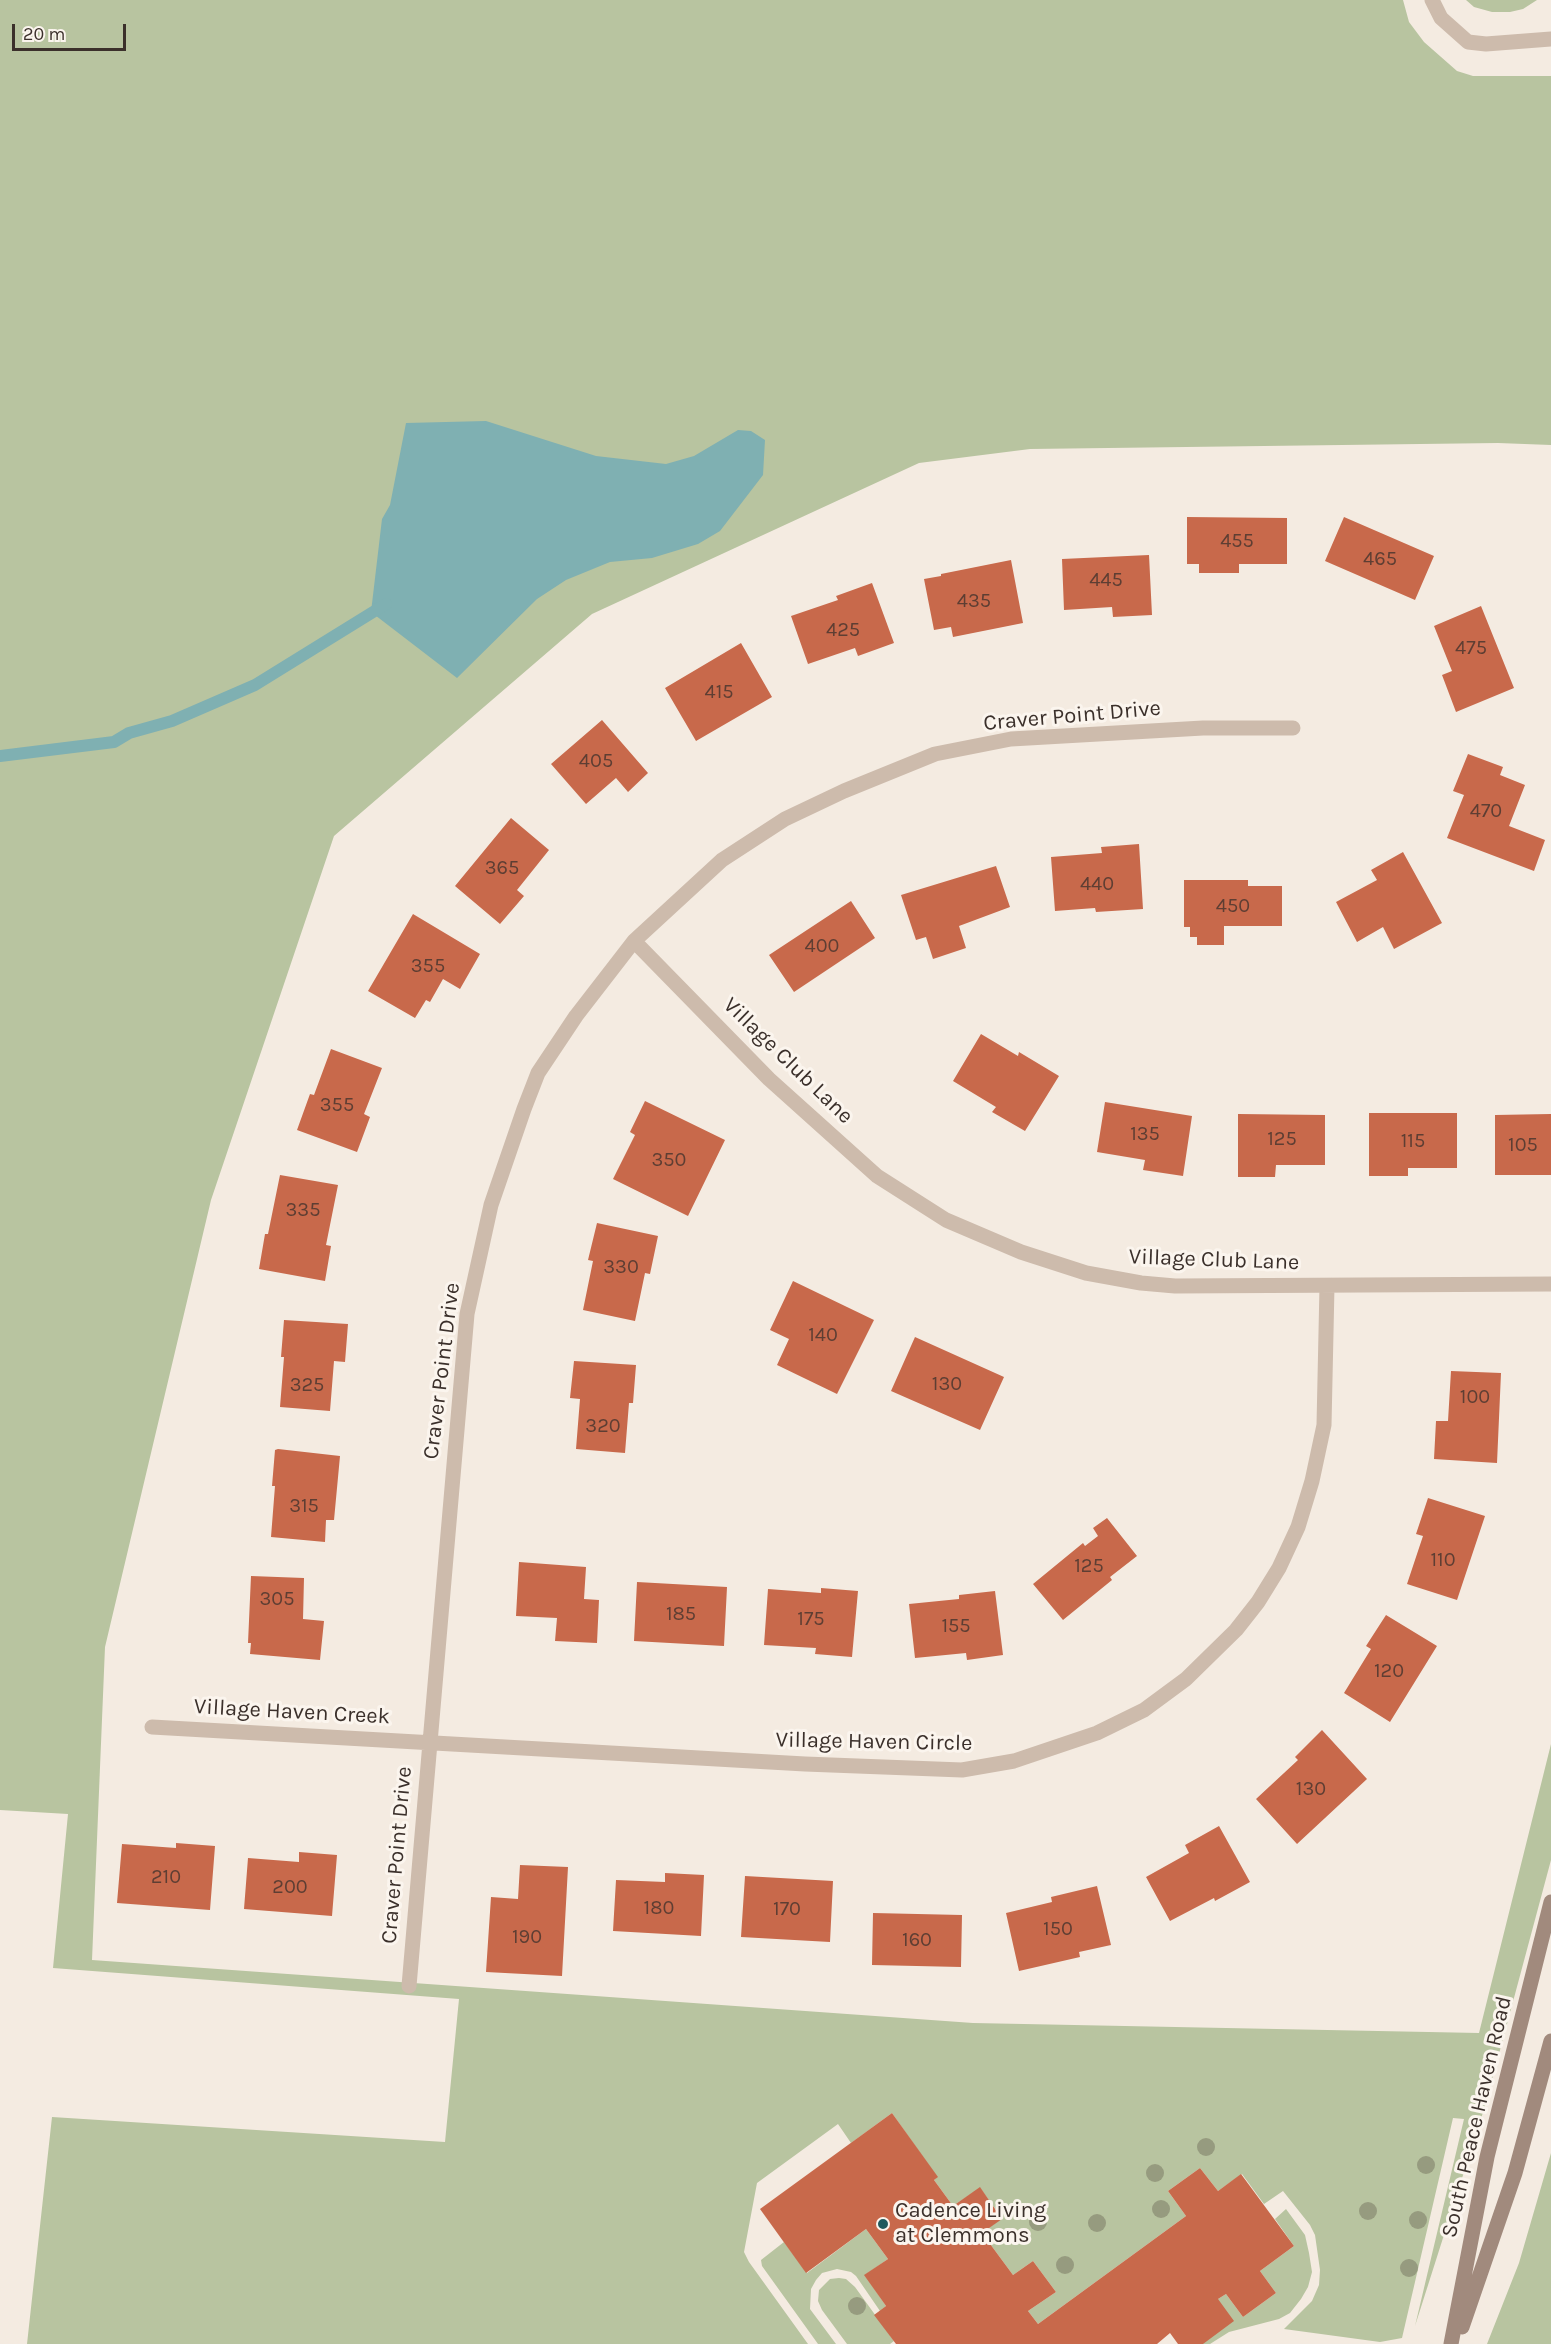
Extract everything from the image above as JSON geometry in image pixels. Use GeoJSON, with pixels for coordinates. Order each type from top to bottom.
{"type":"FeatureCollection","features":[{"type":"Feature","properties":{"kind":"main road","name":"South Peace Haven Road"},"geometry":{"type":"LineString","coordinates":[[1451,2344],[1487,2157],[1551,1902]]}},
{"type":"Feature","properties":{"kind":"main road","name":"South Peace Haven Road"},"geometry":{"type":"LineString","coordinates":[[1457,2344],[1515,2172],[1551,2041]]}},
{"type":"Feature","properties":{"kind":"street"},"geometry":{"type":"LineString","coordinates":[[1432,0],[1441,18],[1468,42],[1486,44],[1551,39]]}},
{"type":"Feature","properties":{"kind":"street","name":"Craver Point Drive"},"geometry":{"type":"LineString","coordinates":[[409,1986],[467,1314],[491,1205],[538,1073],[576,1016],[634,941],[722,861],[785,819],[844,791],[935,754],[1011,739],[1203,728],[1293,728]]}},
{"type":"Feature","properties":{"kind":"street","name":"Village Club Lane"},"geometry":{"type":"LineString","coordinates":[[634,941],[769,1079],[877,1176],[946,1220],[1021,1252],[1086,1273],[1175,1286],[1551,1284]]}},
{"type":"Feature","properties":{"kind":"street","name":"Village Haven Circle"},"geometry":{"type":"LineString","coordinates":[[429,1742],[805,1764],[962,1770],[1014,1761],[1097,1733],[1136,1714],[1186,1679],[1236,1630],[1258,1602],[1279,1568],[1288,1548],[1312,1481],[1324,1425],[1327,1286]]}},
{"type":"Feature","properties":{"kind":"street","name":"Village Haven Creek"},"geometry":{"type":"LineString","coordinates":[[152,1727],[429,1742]]}},
{"type":"Feature","properties":{"kind":"green space"},"geometry":{"type":"Polygon","coordinates":[[[0,0],[1403,0],[1409,22],[1424,42],[1457,71],[1473,76],[1551,76],[1551,445],[1498,443],[1030,449],[919,463],[592,614],[334,836],[211,1200],[105,1647],[92,1960],[973,2023],[1479,2033],[1551,1744],[1551,1860],[1485,2106],[1415,2326],[1464,2119],[1453,2118],[1402,2338],[1380,2342],[1284,2329],[1312,2301],[1319,2285],[1320,2270],[1315,2235],[1310,2225],[1283,2191],[1264,2204],[1242,2174],[1218,2191],[1200,2168],[1168,2191],[1186,2216],[1038,2324],[1028,2311],[1056,2292],[1033,2261],[1013,2275],[982,2233],[1002,2218],[980,2188],[953,2206],[934,2180],[937,2177],[892,2113],[851,2143],[838,2124],[757,2183],[744,2252],[808,2344],[27,2344],[52,2117],[445,2142],[459,1999],[53,1968],[68,1814],[0,1810],[0,0]]]}},
{"type":"Feature","properties":{"kind":"green space"},"geometry":{"type":"Polygon","coordinates":[[[1466,0],[1537,0],[1523,9],[1492,12],[1474,7],[1466,0]]]}},
{"type":"Feature","properties":{"kind":"green space"},"geometry":{"type":"Polygon","coordinates":[[[1551,2153],[1551,2344],[1487,2344],[1519,2263],[1551,2153]]]}},
{"type":"Feature","properties":{"kind":"green space"},"geometry":{"type":"Polygon","coordinates":[[[1286,2209],[1305,2235],[1309,2253],[1312,2272],[1308,2287],[1301,2299],[1290,2313],[1279,2319],[1229,2332],[1210,2344],[1203,2344],[1218,2299],[1226,2294],[1243,2317],[1276,2293],[1260,2271],[1294,2246],[1275,2219],[1286,2209]]]}},
{"type":"Feature","properties":{"kind":"green space"},"geometry":{"type":"Polygon","coordinates":[[[866,2229],[888,2259],[865,2275],[886,2306],[880,2311],[851,2272],[837,2269],[822,2273],[811,2289],[810,2309],[836,2344],[818,2344],[762,2266],[761,2260],[784,2242],[807,2273],[866,2229]]]}},
{"type":"Feature","properties":{"kind":"green space"},"geometry":{"type":"Polygon","coordinates":[[[830,2279],[846,2279],[855,2287],[894,2341],[890,2344],[847,2344],[818,2301],[819,2290],[830,2279]]]}},
{"type":"Feature","properties":{"kind":"water"},"geometry":{"type":"Polygon","coordinates":[[[486,421],[596,456],[666,464],[694,456],[738,430],[751,431],[765,440],[763,475],[720,531],[698,544],[652,558],[610,562],[566,580],[537,599],[457,678],[371,612],[382,519],[390,505],[406,423],[486,421]]]}},
{"type":"Feature","properties":{"kind":"building"},"geometry":{"type":"Polygon","coordinates":[[[1187,517],[1287,518],[1287,564],[1239,564],[1239,573],[1199,573],[1199,564],[1187,564],[1187,517]]]}},
{"type":"Feature","properties":{"kind":"building"},"geometry":{"type":"Polygon","coordinates":[[[1344,517],[1434,556],[1415,600],[1325,561],[1344,517]]]}},
{"type":"Feature","properties":{"kind":"building"},"geometry":{"type":"Polygon","coordinates":[[[1149,555],[1152,615],[1113,617],[1112,607],[1064,610],[1062,559],[1149,555]]]}},
{"type":"Feature","properties":{"kind":"building"},"geometry":{"type":"Polygon","coordinates":[[[1011,560],[1023,623],[953,637],[951,627],[934,630],[924,579],[1011,560]]]}},
{"type":"Feature","properties":{"kind":"building"},"geometry":{"type":"Polygon","coordinates":[[[872,583],[894,643],[858,656],[855,648],[808,664],[791,616],[838,600],[836,596],[872,583]]]}},
{"type":"Feature","properties":{"kind":"building"},"geometry":{"type":"Polygon","coordinates":[[[1481,606],[1514,688],[1456,712],[1442,675],[1452,671],[1434,626],[1481,606]]]}},
{"type":"Feature","properties":{"kind":"building"},"geometry":{"type":"Polygon","coordinates":[[[741,643],[772,697],[696,741],[665,688],[741,643]]]}},
{"type":"Feature","properties":{"kind":"building"},"geometry":{"type":"Polygon","coordinates":[[[602,720],[648,773],[628,792],[616,778],[586,804],[551,764],[602,720]]]}},
{"type":"Feature","properties":{"kind":"building"},"geometry":{"type":"Polygon","coordinates":[[[1468,754],[1503,767],[1500,775],[1525,785],[1509,826],[1545,840],[1534,871],[1447,838],[1464,795],[1453,791],[1468,754]]]}},
{"type":"Feature","properties":{"kind":"building"},"geometry":{"type":"Polygon","coordinates":[[[511,818],[549,850],[517,890],[524,896],[500,924],[455,886],[511,818]]]}},
{"type":"Feature","properties":{"kind":"building"},"geometry":{"type":"Polygon","coordinates":[[[1139,844],[1143,909],[1096,912],[1095,908],[1055,911],[1051,857],[1102,853],[1101,847],[1139,844]]]}},
{"type":"Feature","properties":{"kind":"building"},"geometry":{"type":"Polygon","coordinates":[[[1403,852],[1442,923],[1394,949],[1383,927],[1357,942],[1336,902],[1377,880],[1371,870],[1403,852]]]}},
{"type":"Feature","properties":{"kind":"building"},"geometry":{"type":"Polygon","coordinates":[[[996,866],[1010,907],[959,926],[966,948],[933,959],[926,937],[916,940],[901,895],[996,866]]]}},
{"type":"Feature","properties":{"kind":"building"},"geometry":{"type":"Polygon","coordinates":[[[1184,880],[1248,880],[1248,886],[1282,886],[1282,926],[1224,926],[1224,945],[1197,945],[1197,937],[1190,937],[1190,927],[1184,927],[1184,880]]]}},
{"type":"Feature","properties":{"kind":"building"},"geometry":{"type":"Polygon","coordinates":[[[851,901],[875,938],[794,992],[769,955],[851,901]]]}},
{"type":"Feature","properties":{"kind":"building"},"geometry":{"type":"Polygon","coordinates":[[[413,914],[480,954],[460,989],[443,979],[430,1002],[426,1000],[415,1018],[368,991],[413,914]]]}},
{"type":"Feature","properties":{"kind":"building"},"geometry":{"type":"Polygon","coordinates":[[[981,1034],[1018,1056],[1019,1052],[1059,1076],[1025,1131],[992,1112],[996,1107],[953,1081],[981,1034]]]}},
{"type":"Feature","properties":{"kind":"building"},"geometry":{"type":"Polygon","coordinates":[[[331,1049],[382,1068],[364,1114],[370,1117],[357,1152],[297,1130],[310,1094],[314,1095],[331,1049]]]}},
{"type":"Feature","properties":{"kind":"building"},"geometry":{"type":"Polygon","coordinates":[[[645,1101],[725,1140],[688,1216],[613,1179],[635,1135],[630,1132],[645,1101]]]}},
{"type":"Feature","properties":{"kind":"building"},"geometry":{"type":"Polygon","coordinates":[[[1105,1102],[1192,1116],[1183,1176],[1143,1170],[1145,1160],[1097,1152],[1105,1102]]]}},
{"type":"Feature","properties":{"kind":"building"},"geometry":{"type":"Polygon","coordinates":[[[1369,1113],[1457,1113],[1457,1168],[1408,1168],[1408,1176],[1369,1176],[1369,1113]]]}},
{"type":"Feature","properties":{"kind":"building"},"geometry":{"type":"Polygon","coordinates":[[[1238,1114],[1325,1115],[1325,1165],[1276,1165],[1275,1177],[1238,1177],[1238,1114]]]}},
{"type":"Feature","properties":{"kind":"building"},"geometry":{"type":"Polygon","coordinates":[[[1551,1114],[1551,1175],[1495,1175],[1495,1115],[1551,1114]]]}},
{"type":"Feature","properties":{"kind":"building"},"geometry":{"type":"Polygon","coordinates":[[[280,1175],[338,1185],[326,1245],[331,1246],[325,1281],[259,1269],[280,1175]]]}},
{"type":"Feature","properties":{"kind":"building"},"geometry":{"type":"Polygon","coordinates":[[[597,1223],[658,1236],[650,1274],[645,1273],[635,1321],[583,1310],[593,1261],[588,1260],[597,1223]]]}},
{"type":"Feature","properties":{"kind":"building"},"geometry":{"type":"Polygon","coordinates":[[[793,1281],[874,1320],[837,1394],[777,1365],[789,1339],[770,1330],[793,1281]]]}},
{"type":"Feature","properties":{"kind":"building"},"geometry":{"type":"Polygon","coordinates":[[[284,1320],[348,1324],[345,1362],[334,1361],[330,1411],[280,1407],[284,1320]]]}},
{"type":"Feature","properties":{"kind":"building"},"geometry":{"type":"Polygon","coordinates":[[[915,1337],[1004,1377],[980,1430],[891,1391],[915,1337]]]}},
{"type":"Feature","properties":{"kind":"building"},"geometry":{"type":"Polygon","coordinates":[[[574,1361],[636,1365],[633,1403],[629,1403],[625,1453],[576,1449],[580,1399],[570,1398],[574,1361]]]}},
{"type":"Feature","properties":{"kind":"building"},"geometry":{"type":"Polygon","coordinates":[[[1451,1371],[1501,1373],[1497,1463],[1434,1459],[1436,1421],[1448,1421],[1451,1371]]]}},
{"type":"Feature","properties":{"kind":"building"},"geometry":{"type":"Polygon","coordinates":[[[275,1450],[340,1456],[334,1520],[326,1520],[325,1542],[271,1537],[275,1486],[272,1486],[275,1450]]]}},
{"type":"Feature","properties":{"kind":"building"},"geometry":{"type":"Polygon","coordinates":[[[1428,1498],[1485,1516],[1457,1600],[1407,1584],[1423,1536],[1416,1534],[1428,1498]]]}},
{"type":"Feature","properties":{"kind":"building"},"geometry":{"type":"Polygon","coordinates":[[[1107,1518],[1137,1556],[1063,1620],[1033,1584],[1083,1543],[1085,1546],[1098,1536],[1093,1528],[1107,1518]]]}},
{"type":"Feature","properties":{"kind":"building"},"geometry":{"type":"Polygon","coordinates":[[[519,1562],[586,1567],[584,1599],[599,1600],[597,1643],[555,1641],[557,1618],[516,1616],[519,1562]]]}},
{"type":"Feature","properties":{"kind":"building"},"geometry":{"type":"Polygon","coordinates":[[[251,1576],[304,1578],[303,1619],[324,1621],[320,1660],[250,1654],[251,1643],[248,1643],[251,1576]]]}},
{"type":"Feature","properties":{"kind":"building"},"geometry":{"type":"Polygon","coordinates":[[[637,1582],[727,1587],[724,1646],[634,1641],[637,1582]]]}},
{"type":"Feature","properties":{"kind":"building"},"geometry":{"type":"Polygon","coordinates":[[[821,1588],[858,1591],[852,1657],[815,1654],[816,1648],[764,1645],[768,1589],[821,1593],[821,1588]]]}},
{"type":"Feature","properties":{"kind":"building"},"geometry":{"type":"Polygon","coordinates":[[[995,1591],[1003,1655],[967,1660],[966,1653],[915,1658],[909,1604],[959,1599],[959,1595],[995,1591]]]}},
{"type":"Feature","properties":{"kind":"building"},"geometry":{"type":"Polygon","coordinates":[[[1386,1615],[1437,1646],[1390,1722],[1344,1693],[1371,1649],[1366,1646],[1386,1615]]]}},
{"type":"Feature","properties":{"kind":"building"},"geometry":{"type":"Polygon","coordinates":[[[1322,1730],[1367,1779],[1297,1844],[1256,1799],[1298,1760],[1295,1757],[1322,1730]]]}},
{"type":"Feature","properties":{"kind":"building"},"geometry":{"type":"Polygon","coordinates":[[[1219,1826],[1250,1882],[1170,1921],[1146,1877],[1189,1853],[1185,1845],[1219,1826]]]}},
{"type":"Feature","properties":{"kind":"building"},"geometry":{"type":"Polygon","coordinates":[[[176,1843],[215,1846],[210,1910],[117,1903],[122,1844],[176,1848],[176,1843]]]}},
{"type":"Feature","properties":{"kind":"building"},"geometry":{"type":"Polygon","coordinates":[[[299,1852],[337,1855],[332,1916],[244,1909],[248,1858],[299,1862],[299,1852]]]}},
{"type":"Feature","properties":{"kind":"building"},"geometry":{"type":"Polygon","coordinates":[[[520,1865],[568,1867],[562,1976],[486,1972],[491,1897],[518,1899],[520,1865]]]}},
{"type":"Feature","properties":{"kind":"building"},"geometry":{"type":"Polygon","coordinates":[[[665,1873],[704,1875],[701,1936],[613,1931],[616,1880],[665,1882],[665,1873]]]}},
{"type":"Feature","properties":{"kind":"building"},"geometry":{"type":"Polygon","coordinates":[[[745,1876],[833,1881],[830,1942],[741,1937],[745,1876]]]}},
{"type":"Feature","properties":{"kind":"building"},"geometry":{"type":"Polygon","coordinates":[[[1097,1886],[1111,1945],[1079,1952],[1080,1957],[1019,1971],[1006,1913],[1052,1902],[1051,1897],[1097,1886]]]}},
{"type":"Feature","properties":{"kind":"building"},"geometry":{"type":"Polygon","coordinates":[[[873,1913],[962,1915],[961,1967],[872,1965],[873,1913]]]}},
{"type":"Feature","properties":{"kind":"building","name":"Cadence Living at Clemmons"},"geometry":{"type":"Polygon","coordinates":[[[892,2113],[938,2177],[934,2180],[953,2206],[980,2187],[1002,2219],[982,2233],[1013,2275],[1033,2261],[1056,2292],[1028,2311],[1038,2324],[1186,2216],[1168,2191],[1200,2168],[1218,2191],[1241,2174],[1294,2246],[1260,2271],[1276,2293],[1243,2317],[1226,2294],[1218,2299],[1234,2321],[1203,2344],[1178,2344],[1170,2333],[1157,2344],[896,2344],[874,2315],[886,2306],[864,2275],[888,2259],[866,2229],[806,2273],[760,2209],[892,2113]]]}},
{"type":"Feature","properties":{"kind":"waterway"},"geometry":{"type":"LineString","coordinates":[[0,756],[114,742],[129,733],[172,721],[255,685],[386,604]]}},
{"type":"Feature","properties":{"kind":"place","name":"Cadence Living at Clemmons"},"geometry":{"type":"Point","coordinates":[883,2224]}}]}
